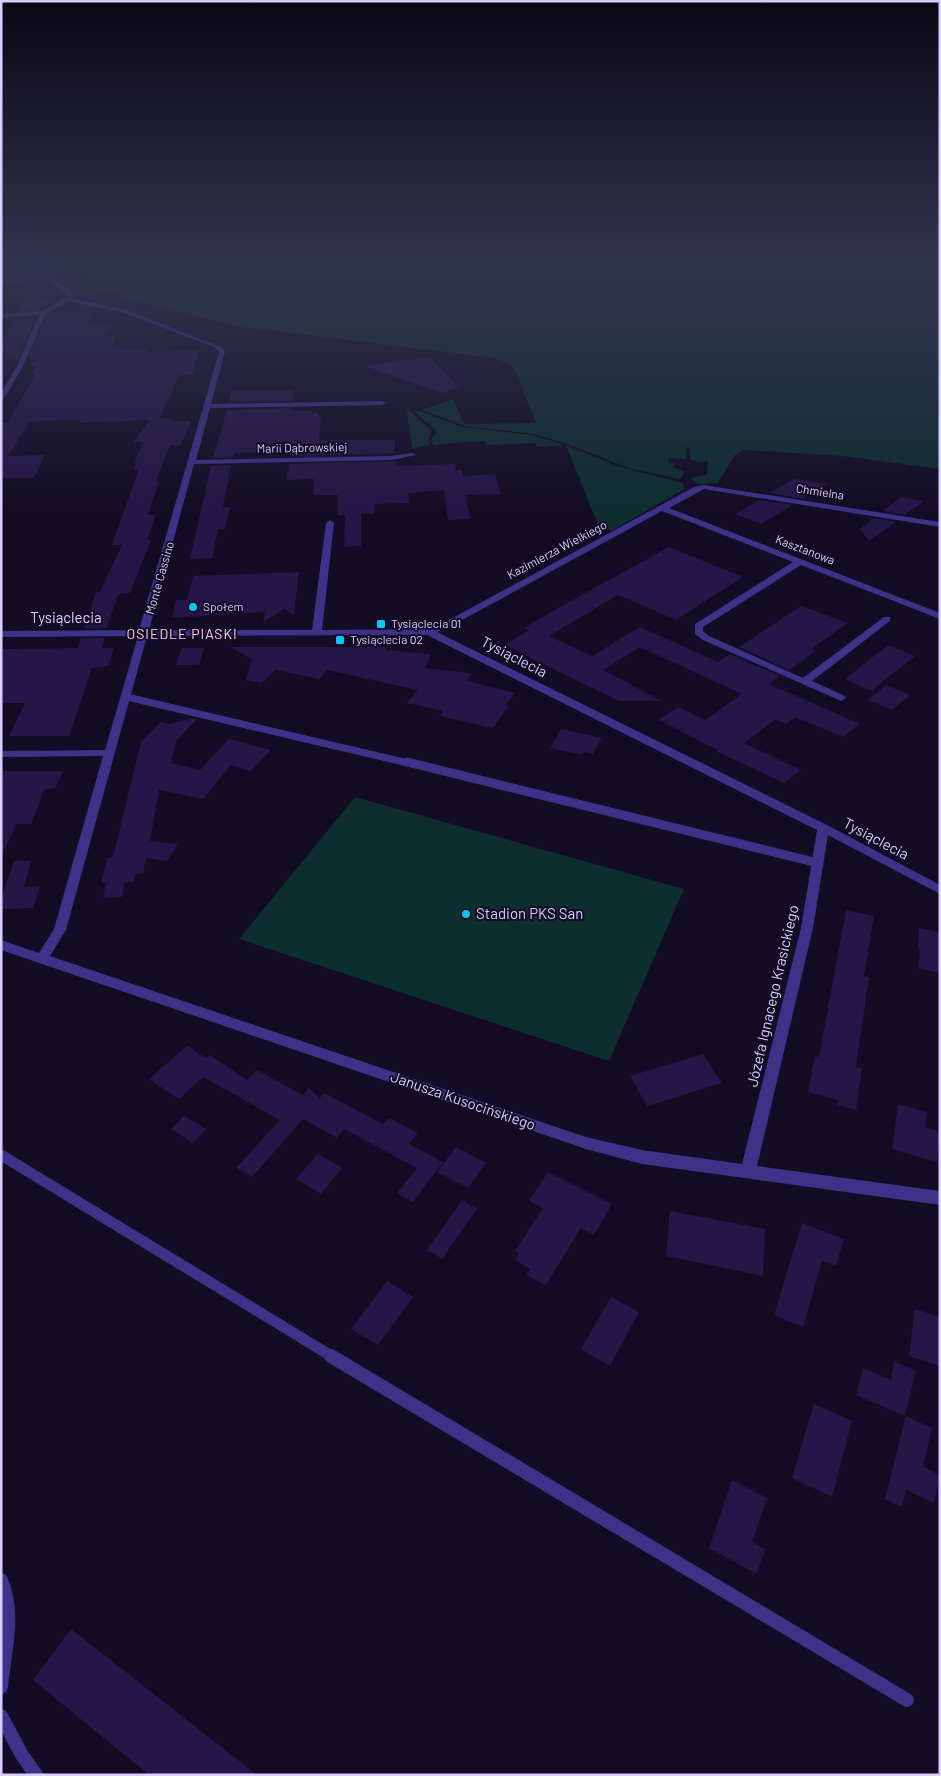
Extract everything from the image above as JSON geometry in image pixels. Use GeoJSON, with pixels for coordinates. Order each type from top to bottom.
{"type":"FeatureCollection","features":[{"type":"Feature","properties":{"kind":"street"},"geometry":{"type":"LineString","coordinates":[[1,399],[28,348]]}},
{"type":"Feature","properties":{"kind":"street","name":"Monte Cassino"},"geometry":{"type":"LineString","coordinates":[[42,958],[60,930],[193,462],[222,352],[218,348]]}},
{"type":"Feature","properties":{"kind":"street"},"geometry":{"type":"LineString","coordinates":[[207,406],[382,403]]}},
{"type":"Feature","properties":{"kind":"street","name":"Marii Dąbrowskiej"},"geometry":{"type":"LineString","coordinates":[[193,462],[391,458],[412,455]]}},
{"type":"Feature","properties":{"kind":"street","name":"Chmielna"},"geometry":{"type":"LineString","coordinates":[[697,489],[713,487],[940,525]]}},
{"type":"Feature","properties":{"kind":"street","name":"Kazimierza Wielkiego"},"geometry":{"type":"LineString","coordinates":[[429,632],[450,623],[697,489]]}},
{"type":"Feature","properties":{"kind":"street","name":"Kasztanowa"},"geometry":{"type":"LineString","coordinates":[[662,508],[940,616]]}},
{"type":"Feature","properties":{"kind":"street"},"geometry":{"type":"LineString","coordinates":[[317,632],[330,523]]}},
{"type":"Feature","properties":{"kind":"street"},"geometry":{"type":"LineString","coordinates":[[799,562],[698,626],[698,632],[706,638],[841,698]]}},
{"type":"Feature","properties":{"kind":"street"},"geometry":{"type":"LineString","coordinates":[[804,682],[887,620]]}},
{"type":"Feature","properties":{"kind":"street","name":"Tysiąclecia"},"geometry":{"type":"LineString","coordinates":[[1,634],[429,632],[823,828],[940,890]]}},
{"type":"Feature","properties":{"kind":"street"},"geometry":{"type":"LineString","coordinates":[[1,754],[111,753]]}},
{"type":"Feature","properties":{"kind":"street","name":"Józefa Ignacego Krasickiego"},"geometry":{"type":"LineString","coordinates":[[748,1171],[807,928],[823,828]]}},
{"type":"Feature","properties":{"kind":"street","name":"Janusza Kusocińskiego"},"geometry":{"type":"LineString","coordinates":[[1,945],[586,1143],[642,1157],[940,1198]]}},
{"type":"Feature","properties":{"kind":"lane"},"geometry":{"type":"LineString","coordinates":[[127,697],[319,741],[818,863]]}},
{"type":"Feature","properties":{"kind":"lane"},"geometry":{"type":"LineString","coordinates":[[1,1155],[336,1360],[907,1700]]}},
{"type":"Feature","properties":{"kind":"lane"},"geometry":{"type":"LineString","coordinates":[[1,1580],[8,1592],[9,1620],[1,1687]]}},
{"type":"Feature","properties":{"kind":"lane"},"geometry":{"type":"LineString","coordinates":[[1,1716],[22,1755],[36,1775]]}},
{"type":"Feature","properties":{"kind":"green space"},"geometry":{"type":"Polygon","coordinates":[[[413,348],[940,348],[940,469],[842,456],[744,450],[735,455],[718,483],[698,484],[690,479],[707,475],[708,461],[698,462],[690,459],[690,448],[686,447],[686,459],[669,458],[668,463],[674,463],[674,467],[684,472],[681,479],[631,469],[568,444],[533,434],[465,426],[422,410],[453,399],[464,424],[536,423],[513,366],[487,357],[413,348]]]}},
{"type":"Feature","properties":{"kind":"green space"},"geometry":{"type":"Polygon","coordinates":[[[407,411],[410,411],[432,431],[428,440],[430,445],[412,449],[407,411]]]}},
{"type":"Feature","properties":{"kind":"green space"},"geometry":{"type":"Polygon","coordinates":[[[414,411],[419,411],[462,427],[532,435],[565,445],[537,447],[535,443],[484,445],[486,442],[477,441],[433,445],[432,439],[436,433],[435,430],[414,411]]]}},
{"type":"Feature","properties":{"kind":"green space"},"geometry":{"type":"Polygon","coordinates":[[[566,445],[617,466],[683,483],[685,489],[611,531],[598,525],[566,445]]]}},
{"type":"Feature","properties":{"kind":"green space","name":"Stadion PKS San"},"geometry":{"type":"Polygon","coordinates":[[[355,797],[684,889],[609,1061],[239,939],[355,797]]]}},
{"type":"Feature","properties":{"kind":"building"},"geometry":{"type":"Polygon","coordinates":[[[1,348],[23,348],[18,359],[1,360],[1,348]]]}},
{"type":"Feature","properties":{"kind":"building"},"geometry":{"type":"Polygon","coordinates":[[[33,348],[148,349],[146,352],[198,350],[193,375],[179,375],[160,418],[172,418],[171,421],[191,421],[181,445],[170,445],[156,481],[159,481],[148,515],[156,515],[147,540],[151,540],[130,593],[118,594],[107,628],[84,629],[96,592],[100,592],[122,545],[112,545],[139,469],[134,469],[136,463],[134,463],[143,442],[133,442],[150,420],[80,423],[82,420],[30,421],[8,456],[45,455],[34,478],[1,478],[1,423],[7,423],[36,374],[32,374],[36,366],[31,366],[35,358],[28,359],[33,348]]]}},
{"type":"Feature","properties":{"kind":"building"},"geometry":{"type":"Polygon","coordinates":[[[429,357],[459,387],[442,393],[364,366],[429,357]]]}},
{"type":"Feature","properties":{"kind":"building"},"geometry":{"type":"Polygon","coordinates":[[[232,390],[294,390],[292,401],[229,402],[232,390]]]}},
{"type":"Feature","properties":{"kind":"building"},"geometry":{"type":"Polygon","coordinates":[[[292,408],[291,411],[312,411],[312,413],[318,413],[317,417],[321,417],[319,440],[395,440],[395,453],[290,456],[290,452],[234,453],[233,457],[213,458],[227,410],[292,408]]]}},
{"type":"Feature","properties":{"kind":"building"},"geometry":{"type":"Polygon","coordinates":[[[396,461],[396,466],[455,464],[456,470],[462,470],[463,476],[495,474],[501,494],[466,495],[470,519],[448,520],[444,490],[408,493],[409,503],[375,504],[374,514],[361,514],[361,546],[344,547],[345,515],[337,515],[338,495],[313,495],[314,479],[287,480],[289,464],[396,461]]]}},
{"type":"Feature","properties":{"kind":"building"},"geometry":{"type":"Polygon","coordinates":[[[231,465],[223,507],[230,507],[225,529],[218,529],[212,558],[190,559],[211,466],[231,465]]]}},
{"type":"Feature","properties":{"kind":"building"},"geometry":{"type":"Polygon","coordinates":[[[794,479],[827,484],[803,499],[770,493],[794,479]]]}},
{"type":"Feature","properties":{"kind":"building"},"geometry":{"type":"Polygon","coordinates":[[[901,497],[924,501],[905,515],[883,511],[901,497]]]}},
{"type":"Feature","properties":{"kind":"building"},"geometry":{"type":"Polygon","coordinates":[[[759,500],[793,505],[761,524],[736,514],[759,500]]]}},
{"type":"Feature","properties":{"kind":"building"},"geometry":{"type":"Polygon","coordinates":[[[874,518],[896,522],[869,541],[860,529],[874,518]]]}},
{"type":"Feature","properties":{"kind":"building"},"geometry":{"type":"Polygon","coordinates":[[[669,547],[743,577],[676,620],[618,595],[549,636],[592,656],[640,627],[718,662],[730,654],[780,676],[769,684],[860,724],[843,737],[795,717],[786,724],[776,719],[744,743],[801,770],[784,783],[716,751],[718,750],[659,720],[678,707],[705,720],[742,694],[640,647],[603,670],[662,701],[619,701],[504,645],[529,630],[524,628],[669,547]]]}},
{"type":"Feature","properties":{"kind":"building"},"geometry":{"type":"Polygon","coordinates":[[[299,572],[294,615],[285,609],[263,622],[265,612],[172,618],[176,600],[187,600],[193,576],[299,572]]]}},
{"type":"Feature","properties":{"kind":"building"},"geometry":{"type":"Polygon","coordinates":[[[801,606],[848,623],[811,649],[816,651],[789,670],[739,647],[801,606]]]}},
{"type":"Feature","properties":{"kind":"building"},"geometry":{"type":"Polygon","coordinates":[[[81,638],[105,638],[102,648],[114,648],[108,666],[92,668],[69,736],[9,736],[25,703],[1,703],[1,649],[78,648],[81,638]]]}},
{"type":"Feature","properties":{"kind":"building"},"geometry":{"type":"Polygon","coordinates":[[[888,645],[915,656],[871,691],[845,679],[888,645]]]}},
{"type":"Feature","properties":{"kind":"building"},"geometry":{"type":"Polygon","coordinates":[[[230,647],[386,647],[386,650],[431,654],[425,668],[471,673],[468,681],[515,693],[506,705],[509,706],[493,728],[439,716],[443,711],[407,703],[418,690],[327,670],[320,679],[275,670],[262,683],[246,680],[252,659],[230,647]]]}},
{"type":"Feature","properties":{"kind":"building"},"geometry":{"type":"Polygon","coordinates":[[[182,648],[204,648],[199,665],[176,665],[182,648]]]}},
{"type":"Feature","properties":{"kind":"building"},"geometry":{"type":"Polygon","coordinates":[[[886,685],[910,695],[892,710],[868,700],[886,685]]]}},
{"type":"Feature","properties":{"kind":"building"},"geometry":{"type":"Polygon","coordinates":[[[193,718],[197,719],[176,741],[171,763],[200,770],[229,739],[271,750],[251,771],[231,765],[203,799],[159,790],[150,841],[178,844],[167,861],[146,858],[143,874],[135,874],[133,882],[125,882],[122,897],[103,898],[106,882],[101,883],[108,857],[113,857],[141,742],[161,722],[169,724],[193,718]]]}},
{"type":"Feature","properties":{"kind":"building"},"geometry":{"type":"Polygon","coordinates":[[[561,729],[602,738],[593,754],[584,752],[582,755],[550,748],[561,729]]]}},
{"type":"Feature","properties":{"kind":"building"},"geometry":{"type":"Polygon","coordinates":[[[1,771],[63,771],[55,788],[44,790],[31,824],[16,824],[1,858],[1,771]]]}},
{"type":"Feature","properties":{"kind":"building"},"geometry":{"type":"Polygon","coordinates":[[[14,861],[31,861],[24,887],[40,886],[33,908],[1,909],[1,898],[14,861]]]}},
{"type":"Feature","properties":{"kind":"building"},"geometry":{"type":"Polygon","coordinates":[[[846,910],[874,916],[864,976],[869,977],[856,1067],[862,1069],[856,1110],[837,1105],[838,1100],[808,1092],[815,1056],[819,1057],[846,910]]]}},
{"type":"Feature","properties":{"kind":"building"},"geometry":{"type":"Polygon","coordinates":[[[919,928],[940,932],[940,973],[918,968],[920,949],[918,948],[919,928]]]}},
{"type":"Feature","properties":{"kind":"building"},"geometry":{"type":"Polygon","coordinates":[[[187,1046],[206,1058],[210,1055],[247,1080],[257,1070],[303,1095],[309,1088],[320,1098],[324,1093],[383,1124],[389,1118],[418,1133],[409,1144],[443,1162],[413,1202],[397,1193],[417,1168],[344,1129],[337,1138],[303,1119],[252,1177],[236,1168],[280,1120],[203,1077],[179,1099],[149,1079],[187,1046]]]}},
{"type":"Feature","properties":{"kind":"building"},"geometry":{"type":"Polygon","coordinates":[[[703,1054],[722,1083],[647,1106],[630,1076],[703,1054]]]}},
{"type":"Feature","properties":{"kind":"building"},"geometry":{"type":"Polygon","coordinates":[[[898,1104],[927,1112],[925,1127],[940,1132],[937,1162],[892,1149],[898,1104]]]}},
{"type":"Feature","properties":{"kind":"building"},"geometry":{"type":"Polygon","coordinates":[[[184,1116],[206,1129],[193,1143],[171,1129],[184,1116]]]}},
{"type":"Feature","properties":{"kind":"building"},"geometry":{"type":"Polygon","coordinates":[[[456,1147],[486,1163],[468,1188],[437,1172],[456,1147]]]}},
{"type":"Feature","properties":{"kind":"building"},"geometry":{"type":"Polygon","coordinates":[[[318,1154],[342,1168],[321,1194],[296,1179],[318,1154]]]}},
{"type":"Feature","properties":{"kind":"building"},"geometry":{"type":"Polygon","coordinates":[[[548,1172],[612,1204],[594,1235],[581,1228],[546,1285],[526,1275],[530,1269],[515,1260],[519,1253],[515,1251],[543,1208],[529,1201],[548,1172]]]}},
{"type":"Feature","properties":{"kind":"building"},"geometry":{"type":"Polygon","coordinates":[[[462,1200],[477,1209],[442,1259],[427,1250],[462,1200]]]}},
{"type":"Feature","properties":{"kind":"building"},"geometry":{"type":"Polygon","coordinates":[[[670,1211],[765,1229],[763,1276],[666,1256],[670,1211]]]}},
{"type":"Feature","properties":{"kind":"building"},"geometry":{"type":"Polygon","coordinates":[[[802,1223],[844,1239],[836,1266],[822,1261],[803,1327],[774,1315],[802,1223]]]}},
{"type":"Feature","properties":{"kind":"building"},"geometry":{"type":"Polygon","coordinates":[[[387,1281],[413,1297],[378,1345],[351,1329],[387,1281]]]}},
{"type":"Feature","properties":{"kind":"building"},"geometry":{"type":"Polygon","coordinates":[[[611,1297],[639,1312],[610,1366],[581,1349],[611,1297]]]}},
{"type":"Feature","properties":{"kind":"building"},"geometry":{"type":"Polygon","coordinates":[[[915,1309],[940,1317],[940,1366],[909,1356],[915,1309]]]}},
{"type":"Feature","properties":{"kind":"building"},"geometry":{"type":"Polygon","coordinates":[[[894,1361],[916,1371],[905,1416],[856,1395],[863,1368],[891,1380],[894,1361]]]}},
{"type":"Feature","properties":{"kind":"building"},"geometry":{"type":"Polygon","coordinates":[[[814,1404],[852,1421],[832,1497],[792,1478],[814,1404]]]}},
{"type":"Feature","properties":{"kind":"building"},"geometry":{"type":"Polygon","coordinates":[[[906,1416],[932,1428],[923,1466],[940,1476],[934,1503],[906,1490],[902,1507],[885,1499],[906,1416]]]}},
{"type":"Feature","properties":{"kind":"building"},"geometry":{"type":"Polygon","coordinates":[[[732,1480],[767,1498],[752,1542],[765,1549],[757,1574],[709,1548],[732,1480]]]}},
{"type":"Feature","properties":{"kind":"building"},"geometry":{"type":"Polygon","coordinates":[[[71,1629],[257,1775],[149,1775],[33,1680],[71,1629]]]}},
{"type":"Feature","properties":{"kind":"place","name":"Społem"},"geometry":{"type":"Point","coordinates":[193,607]}},
{"type":"Feature","properties":{"kind":"place","name":"Tysiąclecia 01"},"geometry":{"type":"Point","coordinates":[381,624]}},
{"type":"Feature","properties":{"kind":"place","name":"Tysiąclecia 02"},"geometry":{"type":"Point","coordinates":[340,640]}},
{"type":"Feature","properties":{"kind":"place","name":"Stadion PKS San"},"geometry":{"type":"Point","coordinates":[466,914]}},
{"type":"Feature","properties":{"kind":"district","name":"OSIEDLE PIASKI"},"geometry":{"type":"Point","coordinates":[182,634]}}]}
